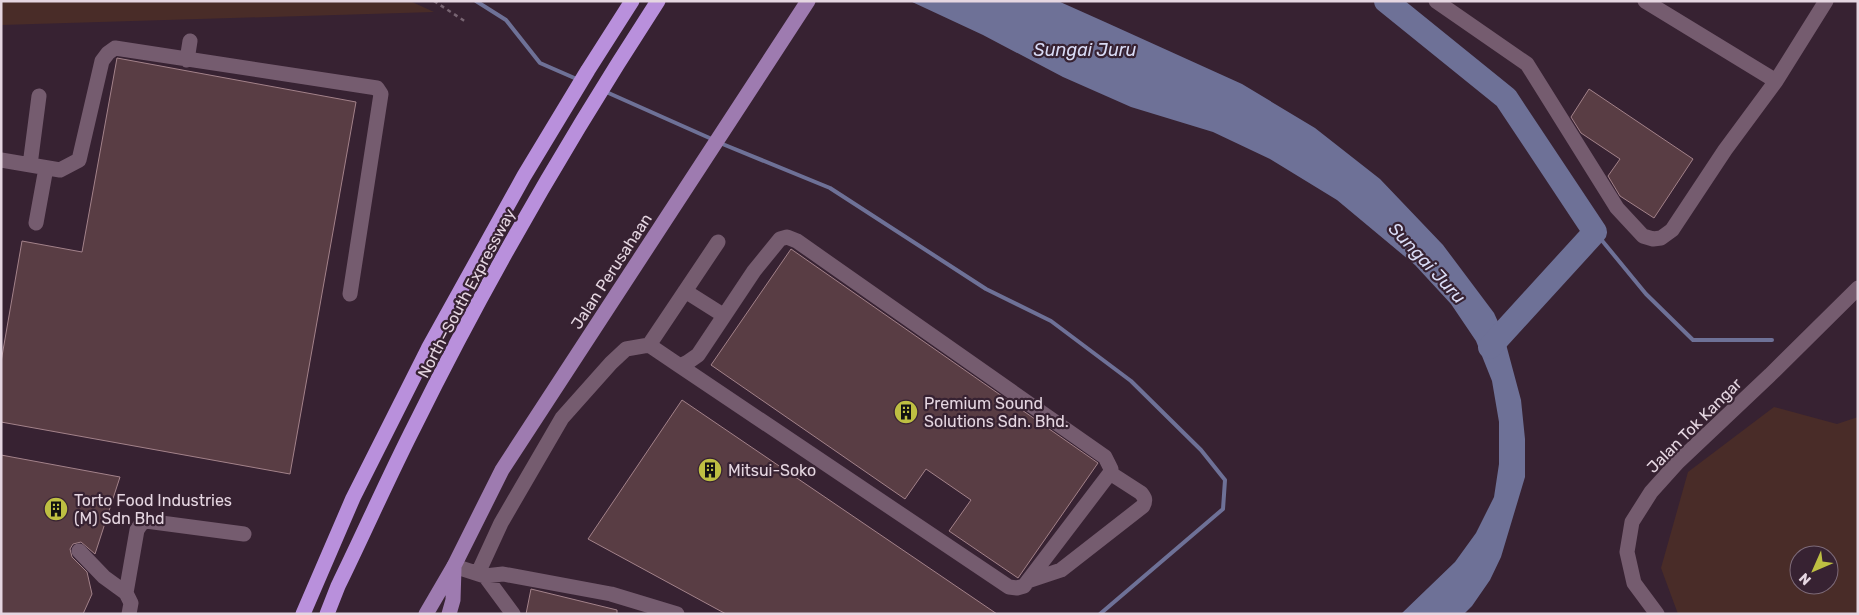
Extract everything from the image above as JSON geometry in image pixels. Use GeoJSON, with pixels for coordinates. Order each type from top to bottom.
{"type":"FeatureCollection","features":[{"type":"Feature","properties":{"kind":"highway","name":"North–South Expressway"},"geometry":{"type":"LineString","coordinates":[[303,614],[353,498],[411,382],[524,176],[632,1]]}},
{"type":"Feature","properties":{"kind":"highway","name":"North–South Expressway"},"geometry":{"type":"LineString","coordinates":[[327,614],[338,586],[424,408],[483,294],[591,106],[658,1]]}},
{"type":"Feature","properties":{"kind":"main road","name":"Jalan Perusahaan"},"geometry":{"type":"LineString","coordinates":[[426,614],[454,566],[502,470],[808,1]]}},
{"type":"Feature","properties":{"kind":"main road","name":"Jalan Perusahaan"},"geometry":{"type":"LineString","coordinates":[[448,614],[453,600],[454,566]]}},
{"type":"Feature","properties":{"kind":"street"},"geometry":{"type":"LineString","coordinates":[[1436,1],[1528,64],[1617,208],[1643,236],[1653,239],[1661,238],[1672,230],[1725,150],[1776,81],[1826,1]]}},
{"type":"Feature","properties":{"kind":"street"},"geometry":{"type":"LineString","coordinates":[[1645,1],[1776,81]]}},
{"type":"Feature","properties":{"kind":"street"},"geometry":{"type":"LineString","coordinates":[[187,60],[190,41]]}},
{"type":"Feature","properties":{"kind":"street"},"geometry":{"type":"LineString","coordinates":[[1,160],[60,170],[79,160],[102,61],[108,53],[116,48],[377,88],[381,94],[350,294]]}},
{"type":"Feature","properties":{"kind":"street"},"geometry":{"type":"LineString","coordinates":[[30,165],[39,96]]}},
{"type":"Feature","properties":{"kind":"street"},"geometry":{"type":"LineString","coordinates":[[36,223],[46,168]]}},
{"type":"Feature","properties":{"kind":"street"},"geometry":{"type":"LineString","coordinates":[[482,574],[501,523],[562,418],[626,349],[649,345],[680,366],[1009,587],[1017,588],[1024,586],[1110,473],[1111,468],[1106,457],[797,241],[787,237],[780,239],[754,271],[698,355],[680,366]]}},
{"type":"Feature","properties":{"kind":"street"},"geometry":{"type":"LineString","coordinates":[[649,345],[718,242]]}},
{"type":"Feature","properties":{"kind":"street","name":"Jalan Tok Kangar"},"geometry":{"type":"LineString","coordinates":[[1657,614],[1634,583],[1627,552],[1632,522],[1651,492],[1678,462],[1858,288]]}},
{"type":"Feature","properties":{"kind":"street"},"geometry":{"type":"LineString","coordinates":[[685,291],[723,315]]}},
{"type":"Feature","properties":{"kind":"street"},"geometry":{"type":"LineString","coordinates":[[1028,581],[1061,570],[1143,506],[1145,502],[1141,493],[1110,473]]}},
{"type":"Feature","properties":{"kind":"street"},"geometry":{"type":"LineString","coordinates":[[126,592],[137,530],[146,521],[244,534]]}},
{"type":"Feature","properties":{"kind":"street"},"geometry":{"type":"LineString","coordinates":[[80,551],[104,577],[126,592],[131,603],[129,614]]}},
{"type":"Feature","properties":{"kind":"street"},"geometry":{"type":"LineString","coordinates":[[454,566],[482,574],[503,574],[611,594],[677,614]]}},
{"type":"Feature","properties":{"kind":"street"},"geometry":{"type":"LineString","coordinates":[[482,574],[513,614]]}},
{"type":"Feature","properties":{"kind":"path"},"geometry":{"type":"LineString","coordinates":[[434,1],[466,22]]}},
{"type":"Feature","properties":{"kind":"shaded area"},"geometry":{"type":"Polygon","coordinates":[[[1,1],[410,1],[434,12],[1,25],[1,1]]]}},
{"type":"Feature","properties":{"kind":"shaded area"},"geometry":{"type":"Polygon","coordinates":[[[1774,407],[1837,424],[1858,417],[1858,614],[1678,614],[1661,568],[1688,472],[1774,407]]]}},
{"type":"Feature","properties":{"kind":"water","name":"Sungai Juru"},"geometry":{"type":"Polygon","coordinates":[[[910,1],[1058,1],[1242,84],[1315,128],[1380,179],[1443,245],[1494,313],[1503,333],[1521,400],[1525,439],[1525,477],[1501,557],[1490,580],[1464,614],[1401,614],[1455,562],[1476,533],[1494,497],[1499,464],[1499,422],[1492,381],[1476,341],[1451,304],[1415,265],[1337,200],[1270,159],[1213,132],[1131,107],[1063,77],[983,35],[910,1]]]}},
{"type":"Feature","properties":{"kind":"building"},"geometry":{"type":"Polygon","coordinates":[[[117,58],[356,102],[290,474],[1,422],[1,362],[22,241],[82,252],[117,58]]]}},
{"type":"Feature","properties":{"kind":"building"},"geometry":{"type":"Polygon","coordinates":[[[1589,89],[1693,159],[1654,218],[1620,196],[1608,176],[1620,159],[1581,133],[1571,117],[1589,89]]]}},
{"type":"Feature","properties":{"kind":"building","name":"Premium Sound Solutions Sdn. Bhd."},"geometry":{"type":"Polygon","coordinates":[[[791,249],[1098,463],[1018,578],[949,531],[971,500],[926,469],[905,499],[711,365],[791,249]]]}},
{"type":"Feature","properties":{"kind":"building","name":"Mitsui-Soko"},"geometry":{"type":"Polygon","coordinates":[[[682,400],[997,614],[726,614],[588,539],[682,400]]]}},
{"type":"Feature","properties":{"kind":"building","name":"Torto Food Industries (M) Sdn Bhd"},"geometry":{"type":"Polygon","coordinates":[[[1,455],[120,477],[95,554],[81,542],[73,544],[70,549],[72,557],[87,572],[92,594],[83,614],[1,614],[1,455]]]}},
{"type":"Feature","properties":{"kind":"building"},"geometry":{"type":"Polygon","coordinates":[[[531,589],[617,610],[617,614],[526,614],[531,589]]]}},
{"type":"Feature","properties":{"kind":"waterway"},"geometry":{"type":"LineString","coordinates":[[476,1],[506,20],[540,63],[579,80]]}},
{"type":"Feature","properties":{"kind":"waterway"},"geometry":{"type":"LineString","coordinates":[[1386,1],[1506,98],[1595,232],[1490,347]]}},
{"type":"Feature","properties":{"kind":"waterway"},"geometry":{"type":"LineString","coordinates":[[604,91],[714,140]]}},
{"type":"Feature","properties":{"kind":"waterway"},"geometry":{"type":"LineString","coordinates":[[720,143],[830,188],[986,289],[1051,321],[1131,381],[1201,450],[1225,480],[1223,509],[1100,614]]}},
{"type":"Feature","properties":{"kind":"waterway"},"geometry":{"type":"LineString","coordinates":[[1595,232],[1646,294],[1693,340],[1772,340]]}},
{"type":"Feature","properties":{"kind":"place","name":"Premium Sound Solutions Sdn. Bhd."},"geometry":{"type":"Point","coordinates":[906,412]}},
{"type":"Feature","properties":{"kind":"place","name":"Mitsui-Soko"},"geometry":{"type":"Point","coordinates":[710,470]}},
{"type":"Feature","properties":{"kind":"place","name":"Torto Food Industries (M) Sdn Bhd"},"geometry":{"type":"Point","coordinates":[56,509]}}]}
